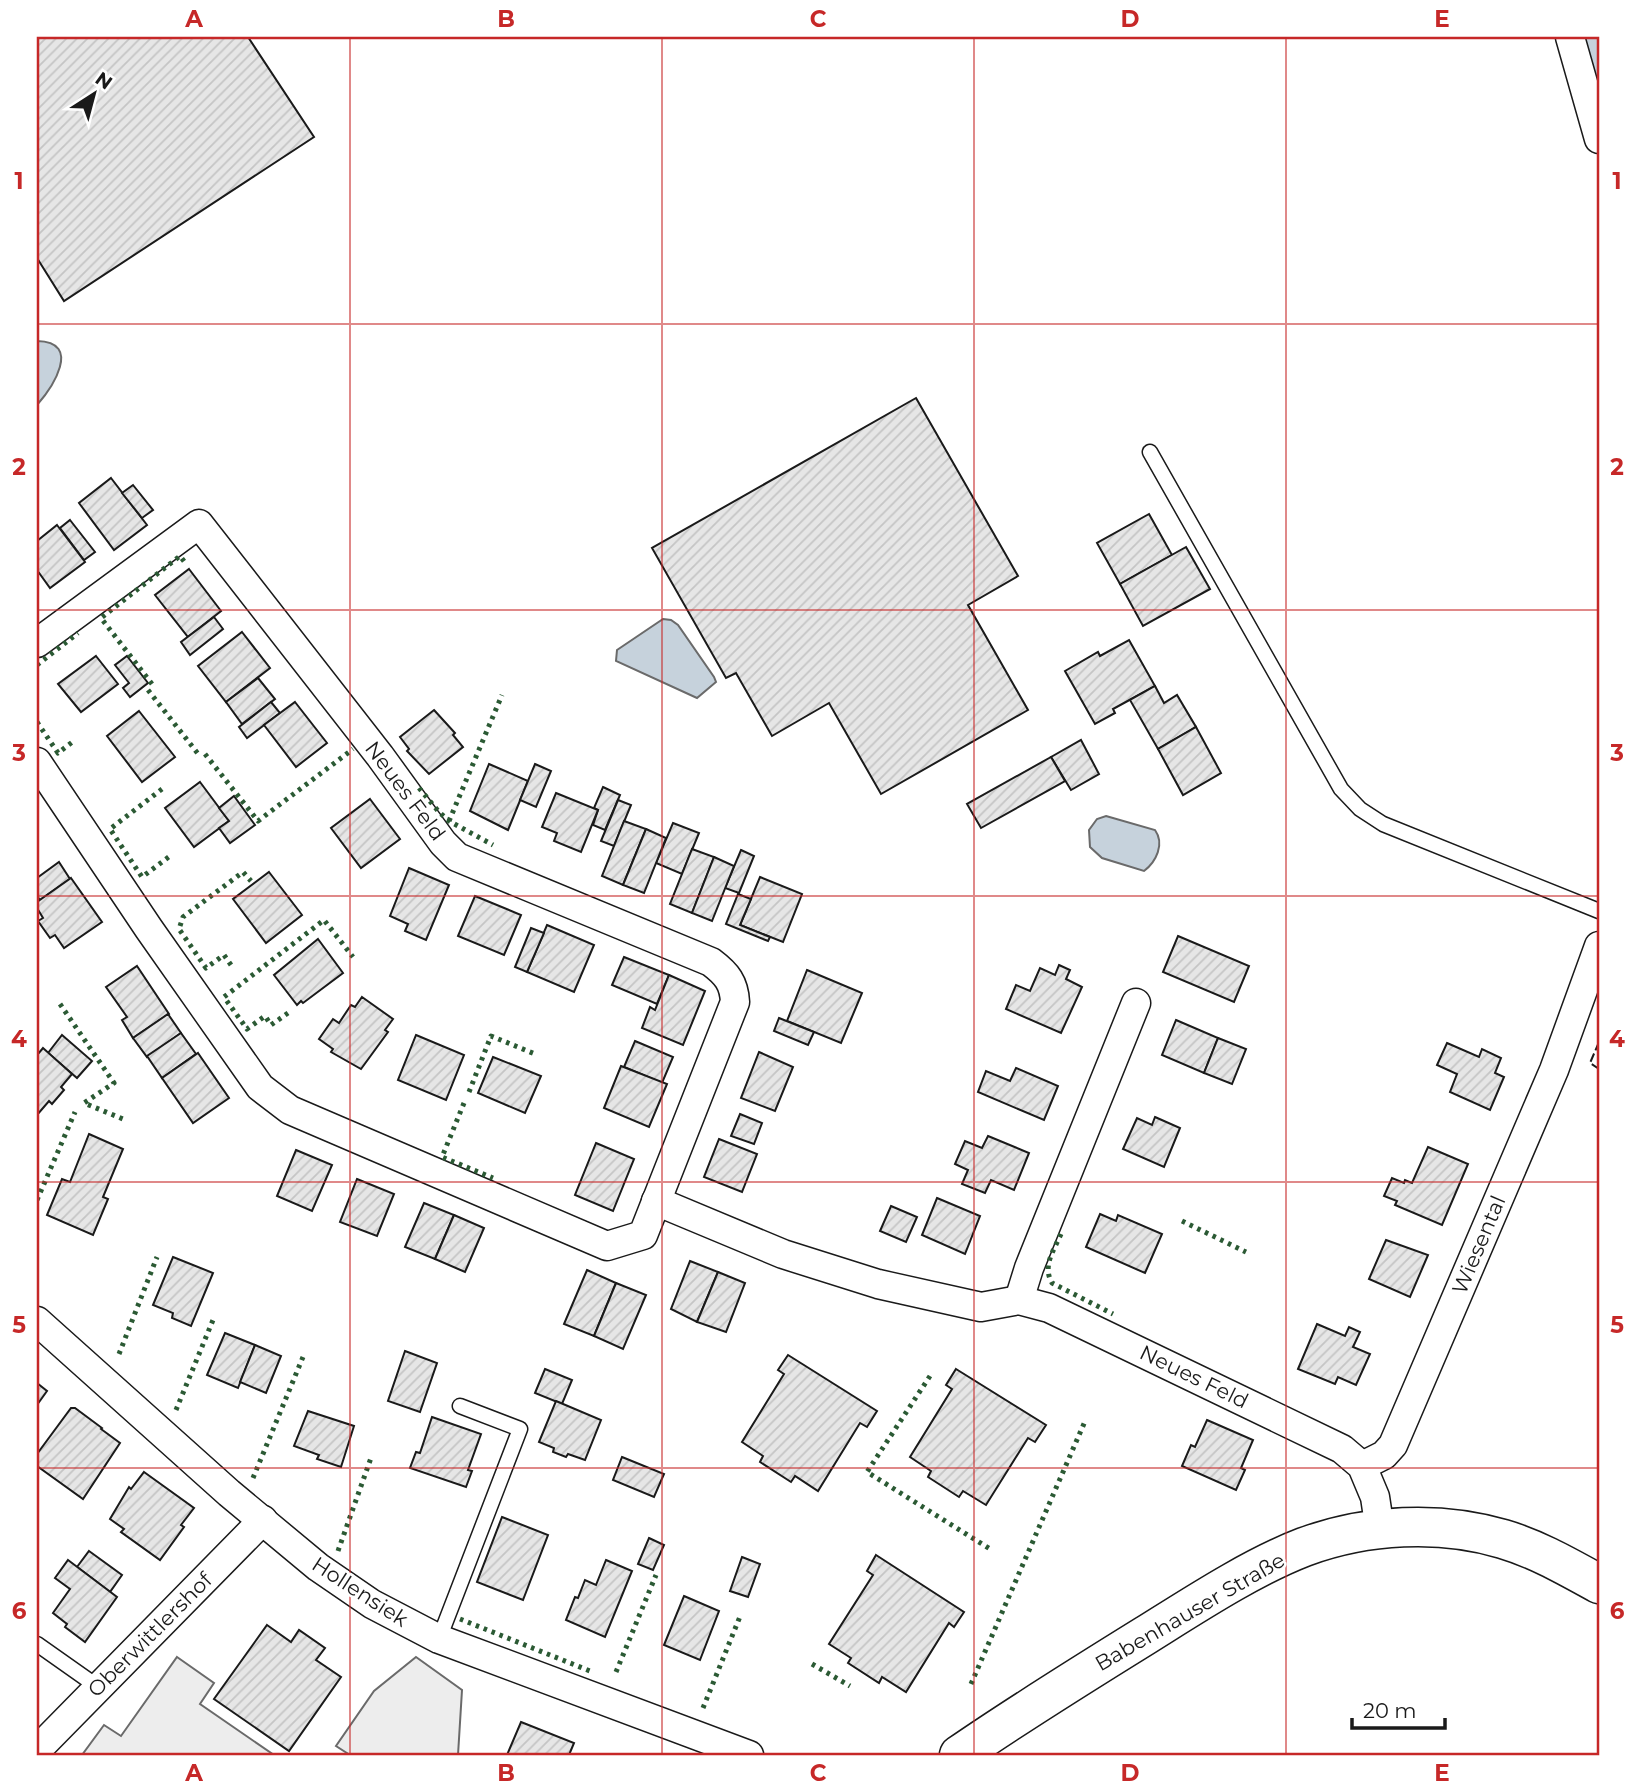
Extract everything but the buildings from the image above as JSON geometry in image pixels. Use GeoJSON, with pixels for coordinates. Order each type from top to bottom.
{"type":"FeatureCollection","features":[{"type":"Feature","properties":{"kind":"main road","name":"Babenhauser Straße"},"geometry":{"type":"LineString","coordinates":[[959,1755],[1175,1617],[1262,1567],[1340,1536],[1411,1527],[1444,1529],[1502,1539],[1548,1557],[1599,1584]]}},
{"type":"Feature","properties":{"kind":"street"},"geometry":{"type":"LineString","coordinates":[[1570,37],[1599,139]]}},
{"type":"Feature","properties":{"kind":"street","name":"Neues Feld"},"geometry":{"type":"LineString","coordinates":[[37,643],[200,524],[380,756],[443,844],[457,857],[711,962],[726,973],[734,988],[735,1003],[643,1235],[607,1246],[290,1110],[260,1087],[149,929],[37,762]]}},
{"type":"Feature","properties":{"kind":"street","name":"Wiesental"},"geometry":{"type":"LineString","coordinates":[[1362,1466],[1384,1455],[1393,1445],[1554,1070],[1599,946]]}},
{"type":"Feature","properties":{"kind":"street"},"geometry":{"type":"LineString","coordinates":[[1019,1300],[1028,1268],[1136,1003]]}},
{"type":"Feature","properties":{"kind":"street","name":"Neues Feld"},"geometry":{"type":"LineString","coordinates":[[656,1201],[783,1254],[878,1283],[981,1307],[1019,1300],[1049,1308],[1342,1449],[1362,1466]]}},
{"type":"Feature","properties":{"kind":"street","name":"Hollensiek"},"geometry":{"type":"LineString","coordinates":[[37,1321],[318,1567],[372,1604],[439,1639],[749,1755]]}},
{"type":"Feature","properties":{"kind":"street"},"geometry":{"type":"LineString","coordinates":[[1362,1466],[1375,1497],[1380,1530]]}},
{"type":"Feature","properties":{"kind":"street","name":"Oberwittlershof"},"geometry":{"type":"LineString","coordinates":[[37,1750],[263,1520]]}},
{"type":"Feature","properties":{"kind":"lane"},"geometry":{"type":"LineString","coordinates":[[1150,452],[1340,789],[1360,809],[1383,824],[1599,911]]}},
{"type":"Feature","properties":{"kind":"lane"},"geometry":{"type":"LineString","coordinates":[[439,1639],[520,1429],[460,1406]]}},
{"type":"Feature","properties":{"kind":"lane"},"geometry":{"type":"LineString","coordinates":[[37,1644],[98,1687]]}},
{"type":"Feature","properties":{"kind":"shaded area"},"geometry":{"type":"Polygon","coordinates":[[[1584,37],[1599,37],[1599,89],[1584,37]]]}},
{"type":"Feature","properties":{"kind":"shaded area"},"geometry":{"type":"Polygon","coordinates":[[[37,341],[51,343],[59,349],[61,357],[56,378],[37,405],[37,341]]]}},
{"type":"Feature","properties":{"kind":"shaded area"},"geometry":{"type":"Polygon","coordinates":[[[663,619],[678,625],[714,677],[716,682],[697,698],[616,661],[617,650],[663,619]]]}},
{"type":"Feature","properties":{"kind":"shaded area"},"geometry":{"type":"Polygon","coordinates":[[[1106,816],[1155,830],[1159,841],[1158,852],[1144,871],[1102,858],[1090,847],[1089,830],[1097,819],[1106,816]]]}},
{"type":"Feature","properties":{"kind":"shaded area"},"geometry":{"type":"Polygon","coordinates":[[[177,1657],[214,1683],[200,1704],[274,1755],[82,1755],[104,1725],[121,1736],[177,1657]]]}},
{"type":"Feature","properties":{"kind":"shaded area"},"geometry":{"type":"Polygon","coordinates":[[[416,1657],[462,1690],[458,1755],[350,1755],[336,1746],[374,1691],[416,1657]]]}},
{"type":"Feature","properties":{"kind":"hedge"},"geometry":{"type":"LineString","coordinates":[[152,684],[101,618],[180,556],[186,564]]}},
{"type":"Feature","properties":{"kind":"hedge"},"geometry":{"type":"LineString","coordinates":[[37,665],[78,633]]}},
{"type":"Feature","properties":{"kind":"hedge"},"geometry":{"type":"LineString","coordinates":[[148,690],[199,755]]}},
{"type":"Feature","properties":{"kind":"hedge"},"geometry":{"type":"LineString","coordinates":[[449,821],[502,695]]}},
{"type":"Feature","properties":{"kind":"hedge"},"geometry":{"type":"LineString","coordinates":[[37,722],[58,753],[75,740]]}},
{"type":"Feature","properties":{"kind":"hedge"},"geometry":{"type":"LineString","coordinates":[[205,754],[258,821],[353,749]]}},
{"type":"Feature","properties":{"kind":"hedge"},"geometry":{"type":"LineString","coordinates":[[419,788],[449,821],[493,845]]}},
{"type":"Feature","properties":{"kind":"hedge"},"geometry":{"type":"LineString","coordinates":[[162,789],[110,829],[142,877],[170,856]]}},
{"type":"Feature","properties":{"kind":"hedge"},"geometry":{"type":"LineString","coordinates":[[231,965],[224,955],[206,968],[179,929],[183,917],[243,872],[251,881]]}},
{"type":"Feature","properties":{"kind":"hedge"},"geometry":{"type":"LineString","coordinates":[[288,1013],[271,1025],[265,1016],[247,1029],[224,997],[324,920],[353,957]]}},
{"type":"Feature","properties":{"kind":"hedge"},"geometry":{"type":"LineString","coordinates":[[60,1004],[114,1083],[84,1103],[123,1119]]}},
{"type":"Feature","properties":{"kind":"hedge"},"geometry":{"type":"LineString","coordinates":[[469,1092],[491,1036],[535,1054]]}},
{"type":"Feature","properties":{"kind":"hedge"},"geometry":{"type":"LineString","coordinates":[[464,1103],[442,1157],[493,1178]]}},
{"type":"Feature","properties":{"kind":"hedge"},"geometry":{"type":"LineString","coordinates":[[37,1200],[75,1112]]}},
{"type":"Feature","properties":{"kind":"hedge"},"geometry":{"type":"LineString","coordinates":[[1182,1221],[1246,1252]]}},
{"type":"Feature","properties":{"kind":"hedge"},"geometry":{"type":"LineString","coordinates":[[1061,1234],[1049,1264],[1052,1283],[1113,1314]]}},
{"type":"Feature","properties":{"kind":"hedge"},"geometry":{"type":"LineString","coordinates":[[119,1354],[157,1257]]}},
{"type":"Feature","properties":{"kind":"hedge"},"geometry":{"type":"LineString","coordinates":[[176,1410],[213,1320]]}},
{"type":"Feature","properties":{"kind":"hedge"},"geometry":{"type":"LineString","coordinates":[[253,1478],[303,1357]]}},
{"type":"Feature","properties":{"kind":"hedge"},"geometry":{"type":"LineString","coordinates":[[930,1376],[867,1472],[990,1549]]}},
{"type":"Feature","properties":{"kind":"hedge"},"geometry":{"type":"LineString","coordinates":[[971,1684],[1086,1419]]}},
{"type":"Feature","properties":{"kind":"hedge"},"geometry":{"type":"LineString","coordinates":[[338,1551],[372,1455]]}},
{"type":"Feature","properties":{"kind":"hedge"},"geometry":{"type":"LineString","coordinates":[[616,1672],[656,1575]]}},
{"type":"Feature","properties":{"kind":"hedge"},"geometry":{"type":"LineString","coordinates":[[703,1708],[741,1614]]}},
{"type":"Feature","properties":{"kind":"hedge"},"geometry":{"type":"LineString","coordinates":[[460,1619],[590,1671]]}},
{"type":"Feature","properties":{"kind":"hedge"},"geometry":{"type":"LineString","coordinates":[[812,1664],[850,1686]]}},
{"type":"Feature","properties":{"kind":"fence"},"geometry":{"type":"LineString","coordinates":[[1599,1042],[1590,1063],[1599,1069]]}}]}
